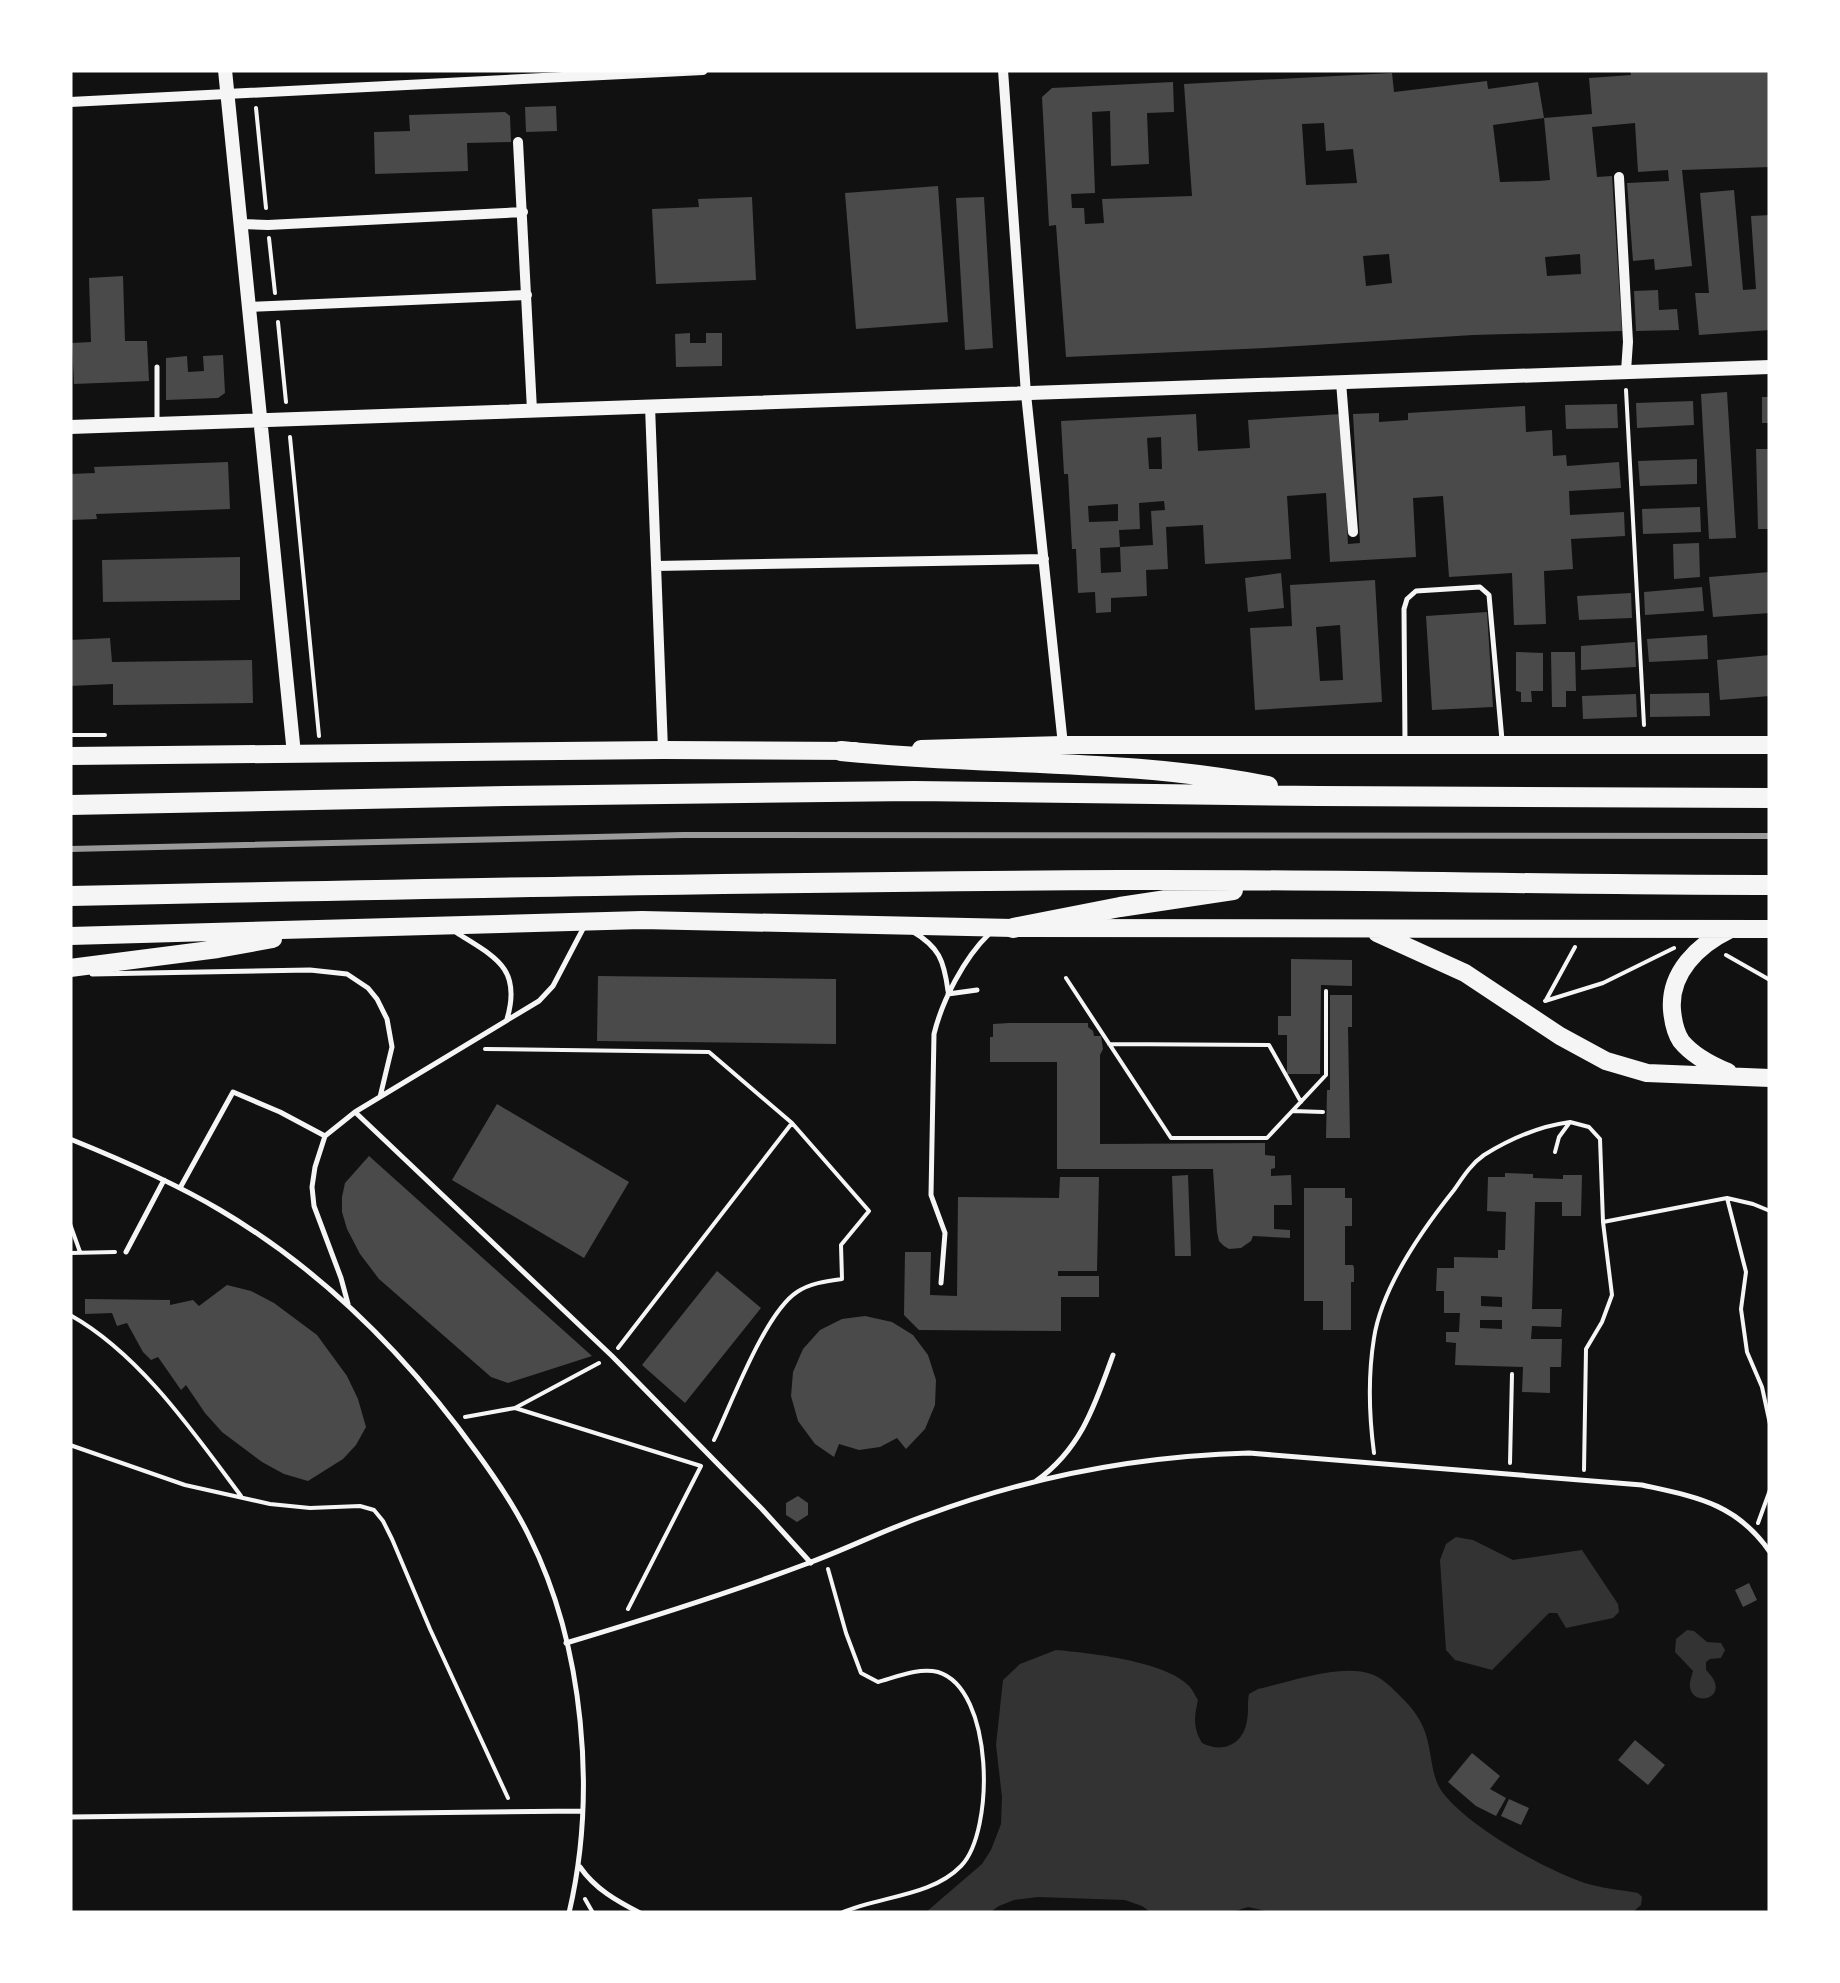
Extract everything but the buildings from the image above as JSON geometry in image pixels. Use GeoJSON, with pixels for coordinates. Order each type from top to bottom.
{"type":"FeatureCollection","features":[{"type":"Feature","properties":{"kind":"highway"},"geometry":{"type":"LineString","coordinates":[[841,752],[1160,771],[1319,796]]}},
{"type":"Feature","properties":{"kind":"highway"},"geometry":{"type":"LineString","coordinates":[[70,804],[875,792],[1770,798]]}},
{"type":"Feature","properties":{"kind":"highway"},"geometry":{"type":"LineString","coordinates":[[1005,928],[1286,881]]}},
{"type":"Feature","properties":{"kind":"highway"},"geometry":{"type":"LineString","coordinates":[[70,896],[768,882],[1770,885]]}},
{"type":"Feature","properties":{"kind":"main road"},"geometry":{"type":"LineString","coordinates":[[70,756],[841,752],[1064,745],[1770,745]]}},
{"type":"Feature","properties":{"kind":"main road"},"geometry":{"type":"LineString","coordinates":[[70,936],[691,920],[1005,928],[1770,929]]}},
{"type":"Feature","properties":{"kind":"main road"},"geometry":{"type":"LineString","coordinates":[[70,971],[218,949],[317,929]]}},
{"type":"Feature","properties":{"kind":"main road"},"geometry":{"type":"LineString","coordinates":[[1368,929],[1465,972],[1586,1052],[1626,1068],[1770,1078]]}},
{"type":"Feature","properties":{"kind":"main road"},"geometry":{"type":"LineString","coordinates":[[1730,929],[1699,949],[1683,967],[1672,1001],[1674,1026],[1681,1040],[1702,1059],[1738,1076]]}},
{"type":"Feature","properties":{"kind":"street"},"geometry":{"type":"LineString","coordinates":[[225,70],[294,754]]}},
{"type":"Feature","properties":{"kind":"street"},"geometry":{"type":"LineString","coordinates":[[70,102],[704,70]]}},
{"type":"Feature","properties":{"kind":"street"},"geometry":{"type":"LineString","coordinates":[[1003,70],[1026,394],[1064,745]]}},
{"type":"Feature","properties":{"kind":"street"},"geometry":{"type":"LineString","coordinates":[[518,142],[532,410]]}},
{"type":"Feature","properties":{"kind":"street"},"geometry":{"type":"LineString","coordinates":[[1619,177],[1628,342],[1626,372]]}},
{"type":"Feature","properties":{"kind":"street"},"geometry":{"type":"LineString","coordinates":[[240,224],[523,212]]}},
{"type":"Feature","properties":{"kind":"street"},"geometry":{"type":"LineString","coordinates":[[248,306],[527,295]]}},
{"type":"Feature","properties":{"kind":"street"},"geometry":{"type":"LineString","coordinates":[[70,427],[1770,366]]}},
{"type":"Feature","properties":{"kind":"street"},"geometry":{"type":"LineString","coordinates":[[1341,382],[1353,532]]}},
{"type":"Feature","properties":{"kind":"street"},"geometry":{"type":"LineString","coordinates":[[650,406],[662,750]]}},
{"type":"Feature","properties":{"kind":"street"},"geometry":{"type":"LineString","coordinates":[[656,566],[1044,559]]}},
{"type":"Feature","properties":{"kind":"lane"},"geometry":{"type":"LineString","coordinates":[[156,367],[158,424]]}},
{"type":"Feature","properties":{"kind":"lane"},"geometry":{"type":"LineString","coordinates":[[1405,746],[1407,599],[1416,591],[1480,587],[1489,595],[1502,746]]}},
{"type":"Feature","properties":{"kind":"lane"},"geometry":{"type":"LineString","coordinates":[[348,1307],[314,1206],[315,1167],[325,1136],[355,1112],[539,1001],[553,986],[588,921]]}},
{"type":"Feature","properties":{"kind":"lane"},"geometry":{"type":"LineString","coordinates":[[446,926],[503,965],[511,983],[512,1000],[506,1022]]}},
{"type":"Feature","properties":{"kind":"lane"},"geometry":{"type":"LineString","coordinates":[[898,926],[924,939],[938,952],[948,994]]}},
{"type":"Feature","properties":{"kind":"lane"},"geometry":{"type":"LineString","coordinates":[[941,1282],[945,1233],[930,1195],[934,1034],[940,1010],[974,953],[1005,928]]}},
{"type":"Feature","properties":{"kind":"lane"},"geometry":{"type":"LineString","coordinates":[[70,971],[310,970],[347,974],[368,988],[387,1020],[392,1047],[380,1097]]}},
{"type":"Feature","properties":{"kind":"lane"},"geometry":{"type":"LineString","coordinates":[[948,994],[977,990]]}},
{"type":"Feature","properties":{"kind":"lane"},"geometry":{"type":"LineString","coordinates":[[180,1188],[233,1092],[325,1136]]}},
{"type":"Feature","properties":{"kind":"lane"},"geometry":{"type":"LineString","coordinates":[[355,1112],[612,1356],[811,1563]]}},
{"type":"Feature","properties":{"kind":"lane"},"geometry":{"type":"LineString","coordinates":[[70,1139],[223,1211],[328,1288],[400,1357],[453,1420],[492,1475],[530,1536],[555,1600],[572,1665],[582,1811],[578,1865],[568,1913]]}},
{"type":"Feature","properties":{"kind":"lane"},"geometry":{"type":"LineString","coordinates":[[126,1252],[164,1180]]}},
{"type":"Feature","properties":{"kind":"lane"},"geometry":{"type":"LineString","coordinates":[[1034,1483],[1056,1467],[1071,1449],[1092,1410],[1113,1354]]}},
{"type":"Feature","properties":{"kind":"lane"},"geometry":{"type":"LineString","coordinates":[[566,1643],[811,1563],[926,1515],[1034,1483],[1194,1456],[1248,1453],[1642,1486],[1705,1499],[1754,1532],[1770,1552]]}},
{"type":"Feature","properties":{"kind":"lane"},"geometry":{"type":"LineString","coordinates":[[70,1817],[582,1811]]}},
{"type":"Feature","properties":{"kind":"lane"},"geometry":{"type":"LineString","coordinates":[[578,1865],[588,1880],[606,1894],[640,1913]]}},
{"type":"Feature","properties":{"kind":"path"},"geometry":{"type":"LineString","coordinates":[[255,93],[319,737]]}},
{"type":"Feature","properties":{"kind":"path"},"geometry":{"type":"LineString","coordinates":[[1626,372],[1646,745]]}},
{"type":"Feature","properties":{"kind":"path"},"geometry":{"type":"LineString","coordinates":[[1534,1018],[1574,947]]}},
{"type":"Feature","properties":{"kind":"path"},"geometry":{"type":"LineString","coordinates":[[1546,1000],[1603,983],[1672,948],[1716,949],[1770,980]]}},
{"type":"Feature","properties":{"kind":"path"},"geometry":{"type":"LineString","coordinates":[[1066,978],[1171,1138],[1267,1138],[1326,1075],[1326,991]]}},
{"type":"Feature","properties":{"kind":"path"},"geometry":{"type":"LineString","coordinates":[[1109,1044],[1269,1045],[1301,1102]]}},
{"type":"Feature","properties":{"kind":"path"},"geometry":{"type":"LineString","coordinates":[[461,1049],[710,1052],[792,1123],[869,1211],[842,1245],[842,1279],[817,1282],[797,1292],[774,1315],[620,1627]]}},
{"type":"Feature","properties":{"kind":"path"},"geometry":{"type":"LineString","coordinates":[[1292,1111],[1323,1112]]}},
{"type":"Feature","properties":{"kind":"path"},"geometry":{"type":"LineString","coordinates":[[1555,1152],[1559,1137],[1570,1122]]}},
{"type":"Feature","properties":{"kind":"path"},"geometry":{"type":"LineString","coordinates":[[1376,1462],[1370,1421],[1374,1338],[1380,1310],[1403,1265],[1433,1217],[1486,1154],[1538,1128],[1570,1122],[1589,1127],[1600,1139],[1603,1222],[1612,1295],[1586,1349],[1584,1480]]}},
{"type":"Feature","properties":{"kind":"path"},"geometry":{"type":"LineString","coordinates":[[453,1420],[515,1408],[612,1356],[792,1123]]}},
{"type":"Feature","properties":{"kind":"path"},"geometry":{"type":"LineString","coordinates":[[1603,1222],[1728,1198],[1770,1211]]}},
{"type":"Feature","properties":{"kind":"path"},"geometry":{"type":"LineString","coordinates":[[1728,1198],[1746,1272],[1741,1309],[1747,1352],[1762,1387],[1770,1424]]}},
{"type":"Feature","properties":{"kind":"path"},"geometry":{"type":"LineString","coordinates":[[70,1224],[80,1252]]}},
{"type":"Feature","properties":{"kind":"path"},"geometry":{"type":"LineString","coordinates":[[70,1252],[126,1252]]}},
{"type":"Feature","properties":{"kind":"path"},"geometry":{"type":"LineString","coordinates":[[70,1315],[118,1350],[156,1389],[241,1496]]}},
{"type":"Feature","properties":{"kind":"path"},"geometry":{"type":"LineString","coordinates":[[1510,1473],[1512,1374]]}},
{"type":"Feature","properties":{"kind":"path"},"geometry":{"type":"LineString","coordinates":[[515,1408],[701,1466]]}},
{"type":"Feature","properties":{"kind":"path"},"geometry":{"type":"LineString","coordinates":[[70,1444],[185,1484],[292,1507],[360,1506],[374,1510],[392,1538],[514,1812]]}},
{"type":"Feature","properties":{"kind":"path"},"geometry":{"type":"LineString","coordinates":[[1754,1532],[1770,1490]]}},
{"type":"Feature","properties":{"kind":"path"},"geometry":{"type":"LineString","coordinates":[[825,1556],[861,1673],[878,1682],[928,1670],[946,1676],[973,1710],[984,1770],[980,1817],[965,1862],[936,1883],[841,1913]]}},
{"type":"Feature","properties":{"kind":"shaded area"},"geometry":{"type":"Polygon","coordinates":[[[1456,1537],[1473,1540],[1513,1560],[1582,1550],[1618,1604],[1619,1612],[1613,1618],[1566,1628],[1557,1613],[1549,1613],[1492,1670],[1455,1660],[1446,1650],[1440,1560],[1446,1544],[1456,1537]]]}},
{"type":"Feature","properties":{"kind":"shaded area"},"geometry":{"type":"Polygon","coordinates":[[[1687,1630],[1707,1642],[1721,1643],[1725,1650],[1721,1658],[1706,1662],[1716,1687],[1710,1697],[1693,1694],[1693,1671],[1675,1652],[1676,1639],[1687,1630]]]}},
{"type":"Feature","properties":{"kind":"shaded area"},"geometry":{"type":"Polygon","coordinates":[[[1056,1650],[1146,1664],[1178,1677],[1198,1700],[1195,1722],[1202,1743],[1217,1747],[1231,1745],[1242,1735],[1249,1694],[1258,1689],[1330,1672],[1359,1671],[1375,1676],[1405,1701],[1419,1719],[1436,1780],[1455,1807],[1534,1860],[1592,1885],[1638,1893],[1641,1905],[1632,1913],[1276,1913],[1248,1907],[1229,1913],[1152,1913],[1125,1900],[1038,1897],[1014,1900],[989,1913],[925,1913],[982,1864],[1001,1824],[996,1745],[1003,1680],[1020,1664],[1056,1650]]]}},
{"type":"Feature","properties":{"kind":"railway"},"geometry":{"type":"LineString","coordinates":[[70,849],[683,835],[1770,836]]}}]}
